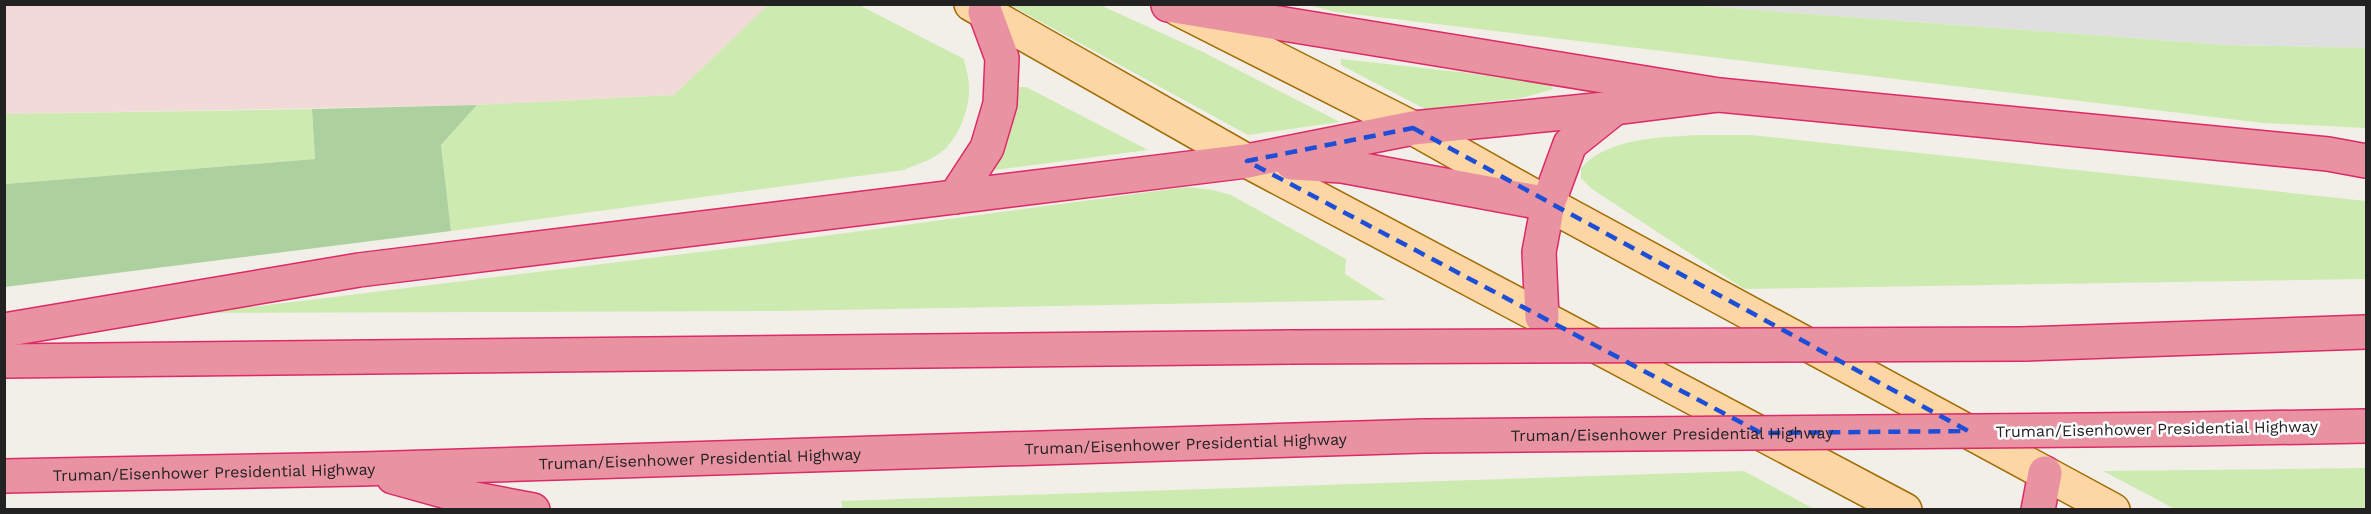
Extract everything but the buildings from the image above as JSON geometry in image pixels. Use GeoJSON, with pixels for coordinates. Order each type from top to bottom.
{"type":"FeatureCollection","features":[{"type":"Feature","properties":{"kind":"highway"},"geometry":{"type":"LineString","coordinates":[[1168,5],[1719,94],[2328,154],[2367,161]]}},
{"type":"Feature","properties":{"kind":"highway"},"geometry":{"type":"LineString","coordinates":[[955,196],[987,148],[1000,104],[1002,58],[978,8]]}},
{"type":"Feature","properties":{"kind":"highway"},"geometry":{"type":"LineString","coordinates":[[4,330],[359,270],[1247,161],[1413,128],[1615,108],[1719,94]]}},
{"type":"Feature","properties":{"kind":"highway"},"geometry":{"type":"LineString","coordinates":[[1542,317],[1539,252],[1548,204],[1570,144],[1615,108]]}},
{"type":"Feature","properties":{"kind":"highway"},"geometry":{"type":"LineString","coordinates":[[2328,154],[2367,153]]}},
{"type":"Feature","properties":{"kind":"highway"},"geometry":{"type":"LineString","coordinates":[[1247,161],[1342,166],[1548,204]]}},
{"type":"Feature","properties":{"kind":"highway"},"geometry":{"type":"LineString","coordinates":[[4,361],[1290,347],[2023,344],[2367,332]]}},
{"type":"Feature","properties":{"kind":"highway","name":"Truman/Eisenhower Presidential Highway"},"geometry":{"type":"LineString","coordinates":[[4,476],[362,469],[1424,436],[2367,426]]}},
{"type":"Feature","properties":{"kind":"highway"},"geometry":{"type":"LineString","coordinates":[[362,469],[465,497],[533,510]]}},
{"type":"Feature","properties":{"kind":"highway"},"geometry":{"type":"LineString","coordinates":[[2038,510],[2045,473]]}},
{"type":"Feature","properties":{"kind":"main road"},"geometry":{"type":"LineString","coordinates":[[1168,5],[1413,128],[1548,204],[2113,510]]}},
{"type":"Feature","properties":{"kind":"main road"},"geometry":{"type":"LineString","coordinates":[[978,8],[1247,161],[1905,510]]}},
{"type":"Feature","properties":{"kind":"highlighted area"},"geometry":{"type":"Polygon","coordinates":[[[1413,128],[1968,431],[1761,433],[1247,161],[1413,128]]]}},
{"type":"Feature","properties":{"kind":"shaded area"},"geometry":{"type":"Polygon","coordinates":[[[4,5],[768,5],[674,95],[477,105],[5,114],[4,5]]]}},
{"type":"Feature","properties":{"kind":"shaded area"},"geometry":{"type":"Polygon","coordinates":[[[1689,5],[2366,5],[2366,48],[2226,45],[1689,5]]]}},
{"type":"Feature","properties":{"kind":"green space"},"geometry":{"type":"Polygon","coordinates":[[[768,5],[859,5],[964,59],[969,84],[968,103],[960,128],[951,142],[937,155],[904,170],[451,231],[441,145],[477,105],[674,95],[768,5]]]}},
{"type":"Feature","properties":{"kind":"green space"},"geometry":{"type":"Polygon","coordinates":[[[1010,5],[1100,5],[1201,51],[1340,122],[1248,135],[1010,5]]]}},
{"type":"Feature","properties":{"kind":"green space"},"geometry":{"type":"Polygon","coordinates":[[[1308,5],[1689,5],[2226,45],[2366,48],[2366,128],[2263,123],[1336,12],[1308,5]]]}},
{"type":"Feature","properties":{"kind":"green space"},"geometry":{"type":"Polygon","coordinates":[[[1341,59],[1551,82],[1553,89],[1522,98],[1425,109],[1341,65],[1341,59]]]}},
{"type":"Feature","properties":{"kind":"green space"},"geometry":{"type":"Polygon","coordinates":[[[1015,87],[1026,87],[1148,150],[980,172],[1015,87]]]}},
{"type":"Feature","properties":{"kind":"green space"},"geometry":{"type":"Polygon","coordinates":[[[477,105],[441,145],[451,231],[5,287],[5,184],[315,159],[312,109],[477,105]]]}},
{"type":"Feature","properties":{"kind":"green space"},"geometry":{"type":"Polygon","coordinates":[[[312,109],[315,159],[5,184],[5,114],[312,109]]]}},
{"type":"Feature","properties":{"kind":"green space"},"geometry":{"type":"Polygon","coordinates":[[[1751,135],[2366,201],[2366,279],[1744,289],[1592,189],[1581,178],[1581,168],[1606,150],[1621,144],[1653,138],[1751,135]]]}},
{"type":"Feature","properties":{"kind":"green space"},"geometry":{"type":"Polygon","coordinates":[[[1187,187],[1231,195],[1346,259],[1345,274],[1386,300],[778,311],[202,313],[757,245],[1187,187]]]}},
{"type":"Feature","properties":{"kind":"green space"},"geometry":{"type":"Polygon","coordinates":[[[2366,468],[2366,510],[2175,509],[2103,471],[2366,468]]]}},
{"type":"Feature","properties":{"kind":"green space"},"geometry":{"type":"Polygon","coordinates":[[[1744,471],[1814,509],[843,510],[841,501],[1744,471]]]}}]}
